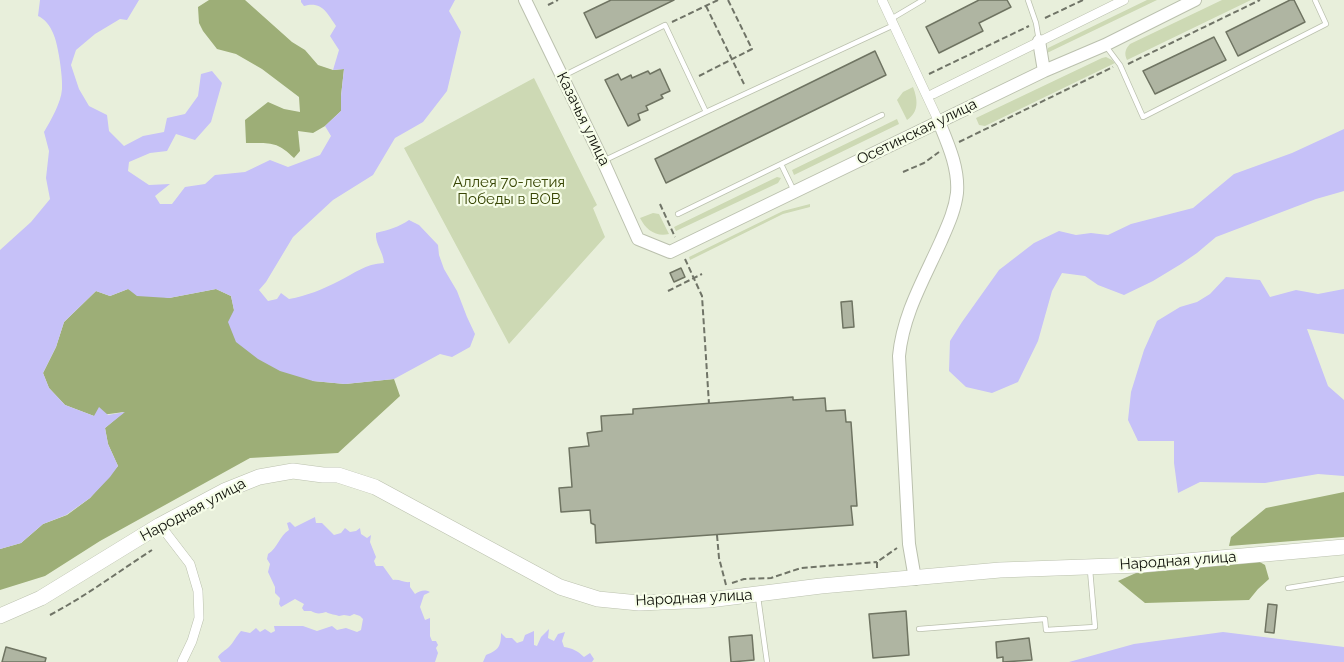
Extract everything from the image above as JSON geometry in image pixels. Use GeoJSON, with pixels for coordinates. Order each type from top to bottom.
{"type":"FeatureCollection","features":[{"type":"Feature","properties":{"kind":"main road","name":"Народная улица"},"geometry":{"type":"LineString","coordinates":[[0,616],[41,598],[160,525],[224,491],[259,477],[293,471],[338,475],[375,487],[560,587],[598,599],[639,603],[709,600],[821,586],[1000,570],[1141,565],[1344,547]]}},
{"type":"Feature","properties":{"kind":"street","name":"Казачья улица"},"geometry":{"type":"LineString","coordinates":[[525,0],[563,76],[638,239],[670,252],[680,247]]}},
{"type":"Feature","properties":{"kind":"street"},"geometry":{"type":"LineString","coordinates":[[882,0],[950,147],[957,186],[951,219],[916,294],[900,342],[909,544],[915,579]]}},
{"type":"Feature","properties":{"kind":"street","name":"Осетинская улица"},"geometry":{"type":"LineString","coordinates":[[933,93],[1125,0]]}},
{"type":"Feature","properties":{"kind":"street","name":"Осетинская улица"},"geometry":{"type":"LineString","coordinates":[[680,247],[1195,0]]}},
{"type":"Feature","properties":{"kind":"street"},"geometry":{"type":"LineString","coordinates":[[1039,41],[1044,71]]}},
{"type":"Feature","properties":{"kind":"street"},"geometry":{"type":"LineString","coordinates":[[160,525],[190,564],[198,591],[199,618],[182,662]]}},
{"type":"Feature","properties":{"kind":"lane"},"geometry":{"type":"LineString","coordinates":[[603,161],[892,22],[923,0]]}},
{"type":"Feature","properties":{"kind":"lane"},"geometry":{"type":"LineString","coordinates":[[1028,0],[1039,41]]}},
{"type":"Feature","properties":{"kind":"lane"},"geometry":{"type":"LineString","coordinates":[[1105,45],[1120,65],[1143,117],[1326,24],[1315,0]]}},
{"type":"Feature","properties":{"kind":"lane"},"geometry":{"type":"LineString","coordinates":[[563,76],[665,25],[706,112]]}},
{"type":"Feature","properties":{"kind":"lane"},"geometry":{"type":"LineString","coordinates":[[678,214],[882,115]]}},
{"type":"Feature","properties":{"kind":"lane"},"geometry":{"type":"LineString","coordinates":[[781,164],[794,191]]}},
{"type":"Feature","properties":{"kind":"lane"},"geometry":{"type":"LineString","coordinates":[[919,629],[1045,619],[1046,630],[1095,627],[1090,567]]}},
{"type":"Feature","properties":{"kind":"lane"},"geometry":{"type":"LineString","coordinates":[[1288,588],[1344,579]]}},
{"type":"Feature","properties":{"kind":"lane"},"geometry":{"type":"LineString","coordinates":[[758,595],[767,662]]}},
{"type":"Feature","properties":{"kind":"path"},"geometry":{"type":"LineString","coordinates":[[548,5],[558,0]]}},
{"type":"Feature","properties":{"kind":"path"},"geometry":{"type":"LineString","coordinates":[[665,25],[718,0]]}},
{"type":"Feature","properties":{"kind":"path"},"geometry":{"type":"LineString","coordinates":[[691,80],[753,49],[728,0]]}},
{"type":"Feature","properties":{"kind":"path"},"geometry":{"type":"LineString","coordinates":[[1045,18],[1083,0]]}},
{"type":"Feature","properties":{"kind":"path"},"geometry":{"type":"LineString","coordinates":[[1128,64],[1260,0]]}},
{"type":"Feature","properties":{"kind":"path"},"geometry":{"type":"LineString","coordinates":[[706,6],[748,92]]}},
{"type":"Feature","properties":{"kind":"path"},"geometry":{"type":"LineString","coordinates":[[929,74],[1029,26]]}},
{"type":"Feature","properties":{"kind":"path"},"geometry":{"type":"LineString","coordinates":[[959,142],[1116,66]]}},
{"type":"Feature","properties":{"kind":"path"},"geometry":{"type":"LineString","coordinates":[[903,172],[924,163],[941,151]]}},
{"type":"Feature","properties":{"kind":"path"},"geometry":{"type":"LineString","coordinates":[[660,204],[702,296],[709,404]]}},
{"type":"Feature","properties":{"kind":"path"},"geometry":{"type":"LineString","coordinates":[[668,291],[702,274]]}},
{"type":"Feature","properties":{"kind":"path"},"geometry":{"type":"LineString","coordinates":[[717,535],[719,558],[726,585]]}},
{"type":"Feature","properties":{"kind":"path"},"geometry":{"type":"LineString","coordinates":[[720,587],[744,579],[771,578],[801,568],[877,562],[897,548]]}},
{"type":"Feature","properties":{"kind":"path"},"geometry":{"type":"LineString","coordinates":[[50,615],[98,587],[152,550]]}},
{"type":"Feature","properties":{"kind":"path"},"geometry":{"type":"LineString","coordinates":[[877,562],[877,582]]}},
{"type":"Feature","properties":{"kind":"green space"},"geometry":{"type":"Polygon","coordinates":[[[209,0],[245,0],[292,42],[305,50],[318,65],[333,70],[344,69],[341,111],[325,126],[313,133],[298,131],[300,151],[294,158],[283,148],[273,144],[246,143],[245,120],[268,102],[284,109],[300,112],[299,97],[262,69],[236,54],[217,49],[199,23],[198,7],[209,0]]]}},
{"type":"Feature","properties":{"kind":"green space"},"geometry":{"type":"Polygon","coordinates":[[[1147,0],[1157,0],[1047,53],[1048,48],[1147,0]]]}},
{"type":"Feature","properties":{"kind":"green space"},"geometry":{"type":"Polygon","coordinates":[[[1222,0],[1251,0],[1127,60],[1126,52],[1130,44],[1222,0]]]}},
{"type":"Feature","properties":{"kind":"green space"},"geometry":{"type":"Polygon","coordinates":[[[1106,57],[1115,63],[985,126],[979,125],[976,118],[1106,57]]]}},
{"type":"Feature","properties":{"kind":"green space","name":"Аллея 70-летия Победы в ВОВ"},"geometry":{"type":"Polygon","coordinates":[[[534,78],[597,205],[593,208],[605,237],[509,344],[404,148],[534,78]]]}},
{"type":"Feature","properties":{"kind":"green space"},"geometry":{"type":"Polygon","coordinates":[[[913,87],[916,105],[914,113],[907,120],[897,100],[903,92],[913,87]]]}},
{"type":"Feature","properties":{"kind":"green space"},"geometry":{"type":"Polygon","coordinates":[[[897,119],[899,124],[794,175],[792,170],[897,119]]]}},
{"type":"Feature","properties":{"kind":"green space"},"geometry":{"type":"Polygon","coordinates":[[[777,177],[781,178],[778,183],[676,231],[674,227],[777,177]]]}},
{"type":"Feature","properties":{"kind":"green space"},"geometry":{"type":"Polygon","coordinates":[[[810,204],[810,207],[783,214],[690,260],[689,257],[783,211],[810,204]]]}},
{"type":"Feature","properties":{"kind":"green space"},"geometry":{"type":"Polygon","coordinates":[[[653,213],[659,214],[669,234],[652,232],[645,226],[640,218],[653,213]]]}},
{"type":"Feature","properties":{"kind":"green space"},"geometry":{"type":"Polygon","coordinates":[[[128,289],[169,298],[216,289],[231,296],[234,310],[313,381],[345,384],[394,379],[400,396],[338,453],[250,458],[100,541],[45,576],[0,590],[0,549],[21,543],[43,524],[67,515],[90,498],[118,466],[108,444],[105,428],[124,412],[94,416],[65,405],[49,388],[43,373],[56,347],[64,322],[96,291],[110,296],[128,289]]]}},
{"type":"Feature","properties":{"kind":"green space"},"geometry":{"type":"Polygon","coordinates":[[[1344,492],[1344,537],[1229,546],[1231,537],[1266,508],[1344,492]]]}},
{"type":"Feature","properties":{"kind":"green space"},"geometry":{"type":"Polygon","coordinates":[[[1258,561],[1265,565],[1269,579],[1249,600],[1145,603],[1118,581],[1136,573],[1258,561]]]}},
{"type":"Feature","properties":{"kind":"shaded area"},"geometry":{"type":"Polygon","coordinates":[[[40,0],[139,0],[127,20],[120,19],[95,34],[76,50],[71,65],[79,89],[89,106],[107,115],[109,131],[124,146],[143,136],[164,132],[167,118],[185,114],[198,96],[201,74],[212,71],[222,83],[211,122],[195,140],[176,134],[167,151],[150,153],[129,162],[128,171],[149,185],[170,184],[155,196],[160,204],[172,204],[185,187],[205,184],[215,175],[245,172],[270,160],[288,167],[320,155],[331,136],[325,126],[341,111],[344,69],[333,70],[339,50],[330,36],[336,26],[323,9],[315,5],[304,6],[301,0],[455,0],[449,11],[461,32],[447,91],[423,122],[395,138],[373,175],[333,200],[293,237],[259,290],[268,301],[277,299],[281,293],[289,299],[296,298],[327,287],[366,267],[384,263],[376,233],[409,220],[419,225],[438,245],[444,269],[457,291],[475,334],[470,347],[452,357],[440,354],[394,379],[345,384],[313,381],[280,371],[258,359],[236,342],[228,322],[234,310],[231,296],[216,289],[169,298],[137,296],[128,289],[110,296],[96,291],[64,322],[56,347],[43,373],[49,388],[65,405],[94,416],[99,407],[108,415],[125,412],[105,428],[108,444],[118,466],[90,498],[66,515],[43,524],[21,543],[0,549],[0,250],[31,222],[50,199],[46,178],[49,151],[44,132],[58,106],[62,89],[60,60],[55,38],[47,23],[38,16],[40,0]]]}},
{"type":"Feature","properties":{"kind":"shaded area"},"geometry":{"type":"Polygon","coordinates":[[[1344,129],[1344,191],[1316,199],[1216,237],[1181,264],[1124,295],[1098,285],[1085,276],[1062,273],[1052,291],[1038,341],[1018,382],[992,393],[966,387],[949,371],[950,341],[962,322],[999,270],[1034,243],[1059,231],[1076,235],[1091,233],[1108,235],[1131,224],[1193,208],[1234,174],[1292,153],[1344,129]]]}},
{"type":"Feature","properties":{"kind":"shaded area"},"geometry":{"type":"Polygon","coordinates":[[[1226,277],[1260,280],[1270,297],[1296,290],[1318,294],[1344,289],[1344,334],[1307,329],[1328,386],[1344,400],[1344,476],[1318,474],[1265,483],[1200,482],[1178,493],[1174,441],[1138,441],[1128,420],[1131,392],[1144,350],[1157,321],[1180,307],[1197,302],[1210,294],[1226,277]]]}},
{"type":"Feature","properties":{"kind":"shaded area"},"geometry":{"type":"Polygon","coordinates":[[[315,517],[316,523],[322,523],[334,535],[341,533],[345,528],[350,532],[360,528],[361,534],[367,538],[371,535],[370,542],[376,557],[374,561],[376,566],[383,566],[393,580],[410,582],[410,587],[415,594],[422,591],[430,592],[424,595],[420,607],[425,620],[430,618],[430,636],[432,641],[436,641],[438,645],[435,662],[221,662],[218,657],[241,631],[250,633],[256,628],[260,632],[265,629],[271,633],[275,631],[274,626],[303,626],[317,631],[332,626],[337,630],[346,628],[357,632],[361,630],[363,619],[354,614],[339,616],[326,612],[304,611],[302,608],[304,604],[295,599],[281,607],[279,604],[280,598],[275,593],[275,587],[268,572],[270,564],[267,559],[268,554],[289,530],[287,523],[290,522],[295,527],[315,517]]]}},
{"type":"Feature","properties":{"kind":"shaded area"},"geometry":{"type":"Polygon","coordinates":[[[549,629],[548,638],[554,641],[558,634],[565,632],[562,641],[564,647],[575,650],[584,657],[590,653],[594,659],[592,662],[483,662],[486,655],[498,647],[501,633],[517,643],[523,641],[525,635],[534,631],[534,645],[537,646],[541,637],[549,629]]]}},
{"type":"Feature","properties":{"kind":"shaded area"},"geometry":{"type":"Polygon","coordinates":[[[1223,632],[1344,647],[1344,662],[1069,662],[1134,644],[1223,632]]]}},
{"type":"Feature","properties":{"kind":"building"},"geometry":{"type":"Polygon","coordinates":[[[611,0],[674,0],[596,38],[584,13],[611,0]]]}},
{"type":"Feature","properties":{"kind":"building"},"geometry":{"type":"Polygon","coordinates":[[[979,0],[1007,0],[1011,7],[979,23],[983,31],[939,53],[926,27],[979,0]]]}},
{"type":"Feature","properties":{"kind":"building"},"geometry":{"type":"Polygon","coordinates":[[[1294,0],[1305,22],[1238,56],[1226,32],[1294,0]]]}},
{"type":"Feature","properties":{"kind":"building"},"geometry":{"type":"Polygon","coordinates":[[[1214,37],[1226,60],[1155,94],[1143,71],[1214,37]]]}},
{"type":"Feature","properties":{"kind":"building"},"geometry":{"type":"Polygon","coordinates":[[[875,51],[886,75],[666,183],[655,159],[875,51]]]}},
{"type":"Feature","properties":{"kind":"building"},"geometry":{"type":"Polygon","coordinates":[[[660,69],[670,91],[661,95],[663,98],[646,106],[648,110],[638,114],[640,120],[628,126],[605,80],[618,74],[621,80],[631,75],[632,78],[660,69]]]}},
{"type":"Feature","properties":{"kind":"building"},"geometry":{"type":"Polygon","coordinates":[[[681,268],[685,277],[674,282],[670,273],[681,268]]]}},
{"type":"Feature","properties":{"kind":"building"},"geometry":{"type":"Polygon","coordinates":[[[852,301],[854,327],[843,328],[841,302],[852,301]]]}},
{"type":"Feature","properties":{"kind":"building"},"geometry":{"type":"Polygon","coordinates":[[[793,397],[793,400],[825,398],[826,411],[845,410],[846,422],[851,422],[857,506],[851,506],[853,525],[596,543],[595,525],[591,523],[590,510],[561,512],[559,488],[572,487],[569,448],[589,446],[587,433],[602,431],[601,416],[633,414],[633,409],[793,397]]]}},
{"type":"Feature","properties":{"kind":"building"},"geometry":{"type":"Polygon","coordinates":[[[1268,604],[1277,605],[1274,633],[1265,632],[1268,604]]]}},
{"type":"Feature","properties":{"kind":"building"},"geometry":{"type":"Polygon","coordinates":[[[906,611],[909,655],[873,658],[869,614],[906,611]]]}},
{"type":"Feature","properties":{"kind":"building"},"geometry":{"type":"Polygon","coordinates":[[[752,635],[754,660],[731,662],[729,637],[752,635]]]}},
{"type":"Feature","properties":{"kind":"building"},"geometry":{"type":"Polygon","coordinates":[[[1029,638],[1032,660],[1003,662],[1003,657],[997,658],[996,642],[1029,638]]]}},
{"type":"Feature","properties":{"kind":"building"},"geometry":{"type":"Polygon","coordinates":[[[6,647],[46,658],[45,662],[2,662],[6,647]]]}}]}
